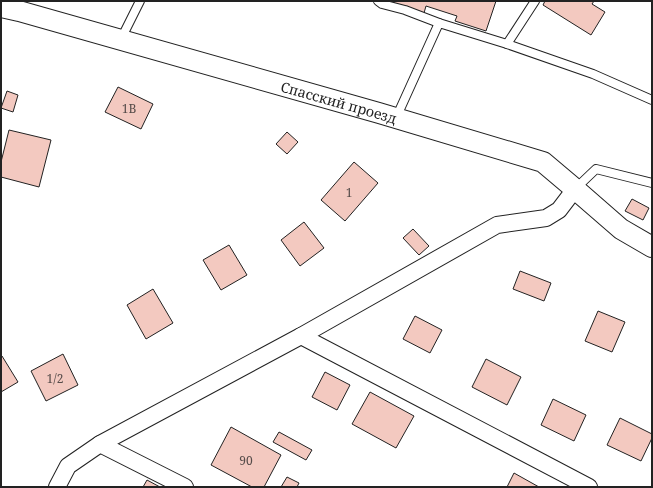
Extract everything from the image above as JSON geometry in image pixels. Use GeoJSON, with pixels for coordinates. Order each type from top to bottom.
{"type":"FeatureCollection","features":[{"type":"Feature","properties":{"kind":"street","name":"Спасский проезд"},"geometry":{"type":"LineString","coordinates":[[1,7],[396,118],[543,162],[621,229],[652,247]]}},
{"type":"Feature","properties":{"kind":"street"},"geometry":{"type":"LineString","coordinates":[[57,487],[68,466],[100,444],[301,336],[497,225],[546,218],[559,210],[575,189]]}},
{"type":"Feature","properties":{"kind":"street"},"geometry":{"type":"LineString","coordinates":[[301,336],[589,487]]}},
{"type":"Feature","properties":{"kind":"street"},"geometry":{"type":"LineString","coordinates":[[100,444],[185,487]]}},
{"type":"Feature","properties":{"kind":"lane"},"geometry":{"type":"LineString","coordinates":[[121,40],[140,1]]}},
{"type":"Feature","properties":{"kind":"lane"},"geometry":{"type":"LineString","coordinates":[[378,1],[382,4],[405,10],[439,23],[507,44],[593,74],[652,100]]}},
{"type":"Feature","properties":{"kind":"lane"},"geometry":{"type":"LineString","coordinates":[[507,44],[535,1]]}},
{"type":"Feature","properties":{"kind":"lane"},"geometry":{"type":"LineString","coordinates":[[396,118],[439,23]]}},
{"type":"Feature","properties":{"kind":"lane"},"geometry":{"type":"LineString","coordinates":[[575,189],[596,169],[652,183]]}},
{"type":"Feature","properties":{"kind":"building"},"geometry":{"type":"Polygon","coordinates":[[[388,1],[496,1],[486,31],[455,21],[457,16],[426,6],[424,13],[388,1]]]}},
{"type":"Feature","properties":{"kind":"building"},"geometry":{"type":"Polygon","coordinates":[[[545,1],[594,1],[592,4],[605,12],[591,35],[543,5],[545,1]]]}},
{"type":"Feature","properties":{"kind":"building"},"geometry":{"type":"Polygon","coordinates":[[[118,87],[153,104],[141,129],[105,112],[118,87]]]}},
{"type":"Feature","properties":{"kind":"building"},"geometry":{"type":"Polygon","coordinates":[[[7,91],[18,95],[13,112],[1,108],[7,91]]]}},
{"type":"Feature","properties":{"kind":"building"},"geometry":{"type":"Polygon","coordinates":[[[9,130],[51,140],[39,187],[1,177],[1,162],[9,130]]]}},
{"type":"Feature","properties":{"kind":"building"},"geometry":{"type":"Polygon","coordinates":[[[287,132],[298,142],[287,154],[276,144],[287,132]]]}},
{"type":"Feature","properties":{"kind":"building"},"geometry":{"type":"Polygon","coordinates":[[[354,162],[378,183],[345,221],[321,200],[354,162]]]}},
{"type":"Feature","properties":{"kind":"building"},"geometry":{"type":"Polygon","coordinates":[[[632,199],[649,208],[643,220],[625,211],[632,199]]]}},
{"type":"Feature","properties":{"kind":"building"},"geometry":{"type":"Polygon","coordinates":[[[304,222],[324,248],[300,266],[281,240],[304,222]]]}},
{"type":"Feature","properties":{"kind":"building"},"geometry":{"type":"Polygon","coordinates":[[[413,229],[429,246],[419,255],[403,238],[413,229]]]}},
{"type":"Feature","properties":{"kind":"building"},"geometry":{"type":"Polygon","coordinates":[[[229,245],[247,275],[221,290],[203,260],[229,245]]]}},
{"type":"Feature","properties":{"kind":"building"},"geometry":{"type":"Polygon","coordinates":[[[520,271],[551,283],[544,301],[513,289],[520,271]]]}},
{"type":"Feature","properties":{"kind":"building"},"geometry":{"type":"Polygon","coordinates":[[[153,289],[173,323],[146,339],[127,305],[153,289]]]}},
{"type":"Feature","properties":{"kind":"building"},"geometry":{"type":"Polygon","coordinates":[[[598,311],[625,322],[612,352],[585,341],[598,311]]]}},
{"type":"Feature","properties":{"kind":"building"},"geometry":{"type":"Polygon","coordinates":[[[415,316],[442,330],[430,353],[403,339],[415,316]]]}},
{"type":"Feature","properties":{"kind":"building"},"geometry":{"type":"Polygon","coordinates":[[[63,354],[78,385],[46,401],[31,371],[63,354]]]}},
{"type":"Feature","properties":{"kind":"building"},"geometry":{"type":"Polygon","coordinates":[[[1,356],[18,382],[1,392],[1,356]]]}},
{"type":"Feature","properties":{"kind":"building"},"geometry":{"type":"Polygon","coordinates":[[[486,359],[521,377],[507,405],[472,387],[486,359]]]}},
{"type":"Feature","properties":{"kind":"building"},"geometry":{"type":"Polygon","coordinates":[[[325,372],[350,385],[337,410],[312,397],[325,372]]]}},
{"type":"Feature","properties":{"kind":"building"},"geometry":{"type":"Polygon","coordinates":[[[370,392],[414,416],[396,448],[352,424],[370,392]]]}},
{"type":"Feature","properties":{"kind":"building"},"geometry":{"type":"Polygon","coordinates":[[[553,399],[586,415],[574,441],[541,425],[553,399]]]}},
{"type":"Feature","properties":{"kind":"building"},"geometry":{"type":"Polygon","coordinates":[[[620,418],[652,434],[652,438],[641,461],[607,445],[620,418]]]}},
{"type":"Feature","properties":{"kind":"building"},"geometry":{"type":"Polygon","coordinates":[[[231,427],[281,455],[264,487],[252,487],[211,465],[231,427]]]}},
{"type":"Feature","properties":{"kind":"building"},"geometry":{"type":"Polygon","coordinates":[[[279,432],[312,450],[306,460],[273,442],[279,432]]]}},
{"type":"Feature","properties":{"kind":"building"},"geometry":{"type":"Polygon","coordinates":[[[514,473],[539,487],[507,487],[514,473]]]}},
{"type":"Feature","properties":{"kind":"building"},"geometry":{"type":"Polygon","coordinates":[[[287,477],[299,483],[297,487],[281,487],[287,477]]]}},
{"type":"Feature","properties":{"kind":"building"},"geometry":{"type":"Polygon","coordinates":[[[147,480],[160,487],[143,487],[147,480]]]}}]}
